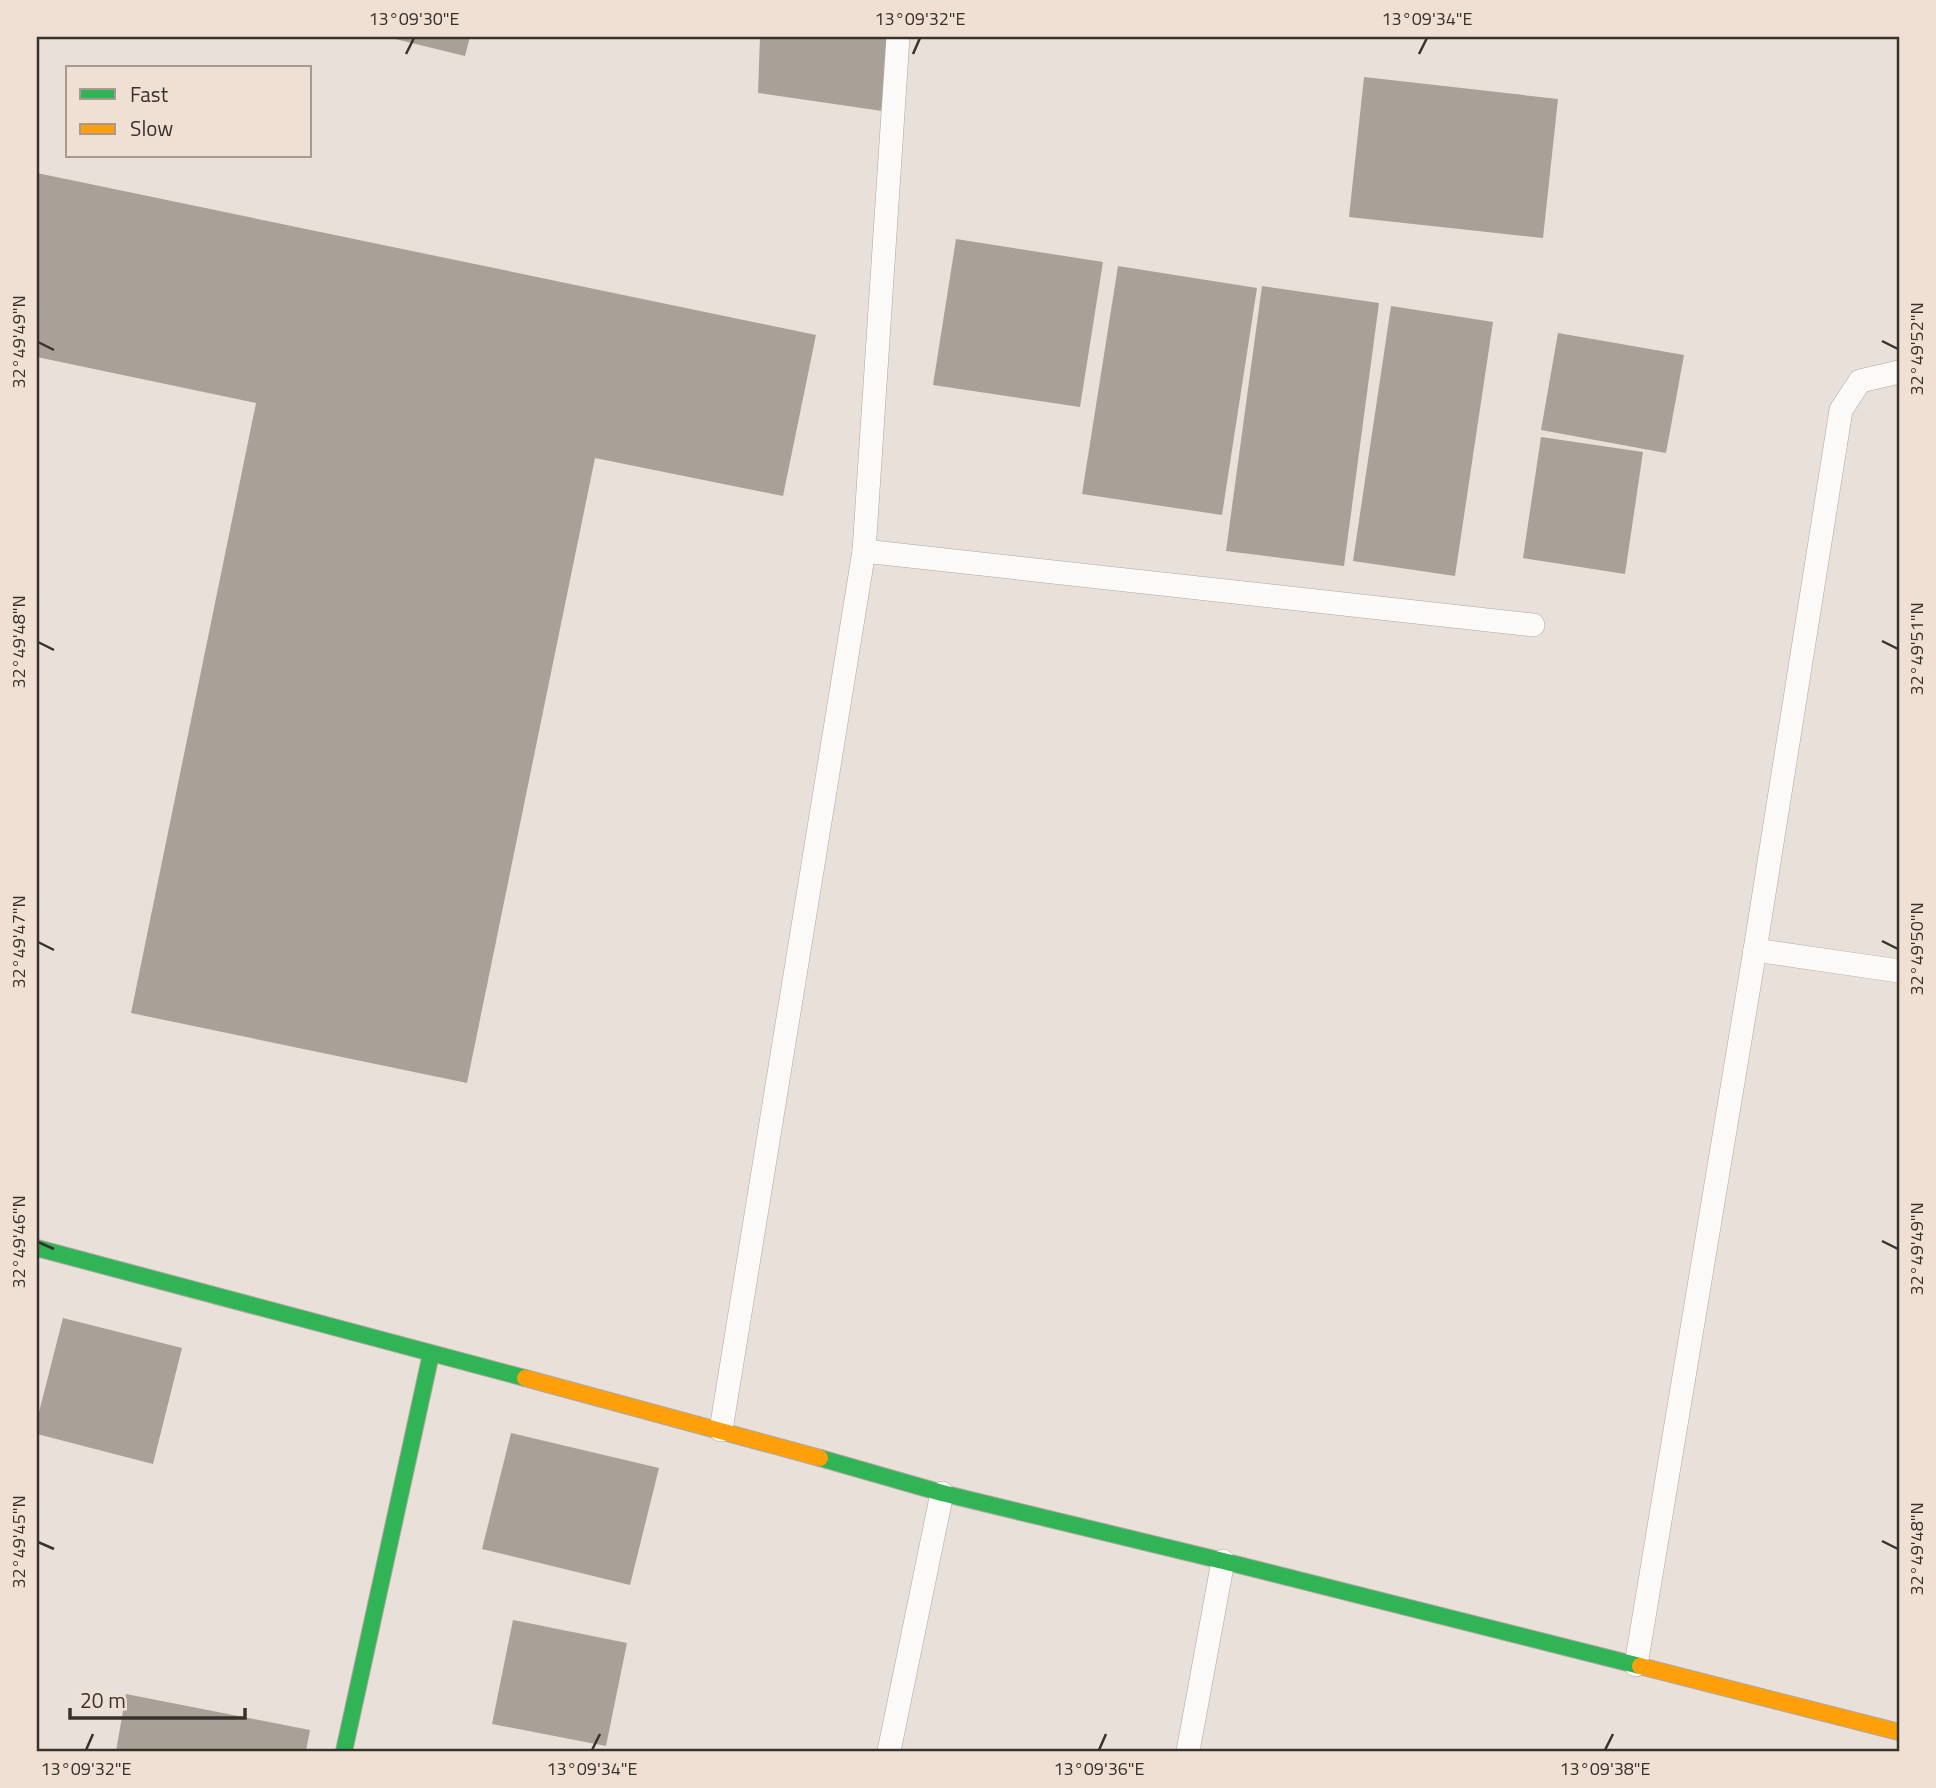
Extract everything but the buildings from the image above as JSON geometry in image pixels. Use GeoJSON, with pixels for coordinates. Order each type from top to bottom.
{"type":"FeatureCollection","features":[{"type":"Feature","properties":{"kind":"street"},"geometry":{"type":"LineString","coordinates":[[37,1248],[721,1430],[942,1493],[1223,1561],[1899,1732]]}},
{"type":"Feature","properties":{"kind":"street"},"geometry":{"type":"LineString","coordinates":[[344,1751],[431,1354]]}},
{"type":"Feature","properties":{"kind":"lane"},"geometry":{"type":"LineString","coordinates":[[721,1430],[864,551],[898,37]]}},
{"type":"Feature","properties":{"kind":"lane"},"geometry":{"type":"LineString","coordinates":[[1636,1665],[1755,950],[1841,410],[1860,381],[1899,372]]}},
{"type":"Feature","properties":{"kind":"lane"},"geometry":{"type":"LineString","coordinates":[[864,551],[1533,625]]}},
{"type":"Feature","properties":{"kind":"lane"},"geometry":{"type":"LineString","coordinates":[[1755,950],[1899,971]]}},
{"type":"Feature","properties":{"kind":"lane"},"geometry":{"type":"LineString","coordinates":[[889,1751],[942,1493]]}},
{"type":"Feature","properties":{"kind":"lane"},"geometry":{"type":"LineString","coordinates":[[1188,1751],[1223,1561]]}},
{"type":"Feature","properties":{"kind":"traffic: fast"},"geometry":{"type":"LineString","coordinates":[[37,1248],[525,1378]]}},
{"type":"Feature","properties":{"kind":"traffic: fast"},"geometry":{"type":"LineString","coordinates":[[344,1751],[431,1354]]}},
{"type":"Feature","properties":{"kind":"traffic: fast"},"geometry":{"type":"LineString","coordinates":[[820,1458],[942,1493],[1640,1666]]}},
{"type":"Feature","properties":{"kind":"traffic: slow"},"geometry":{"type":"LineString","coordinates":[[525,1378],[820,1458]]}},
{"type":"Feature","properties":{"kind":"traffic: slow"},"geometry":{"type":"LineString","coordinates":[[1640,1666],[1899,1732]]}}]}
